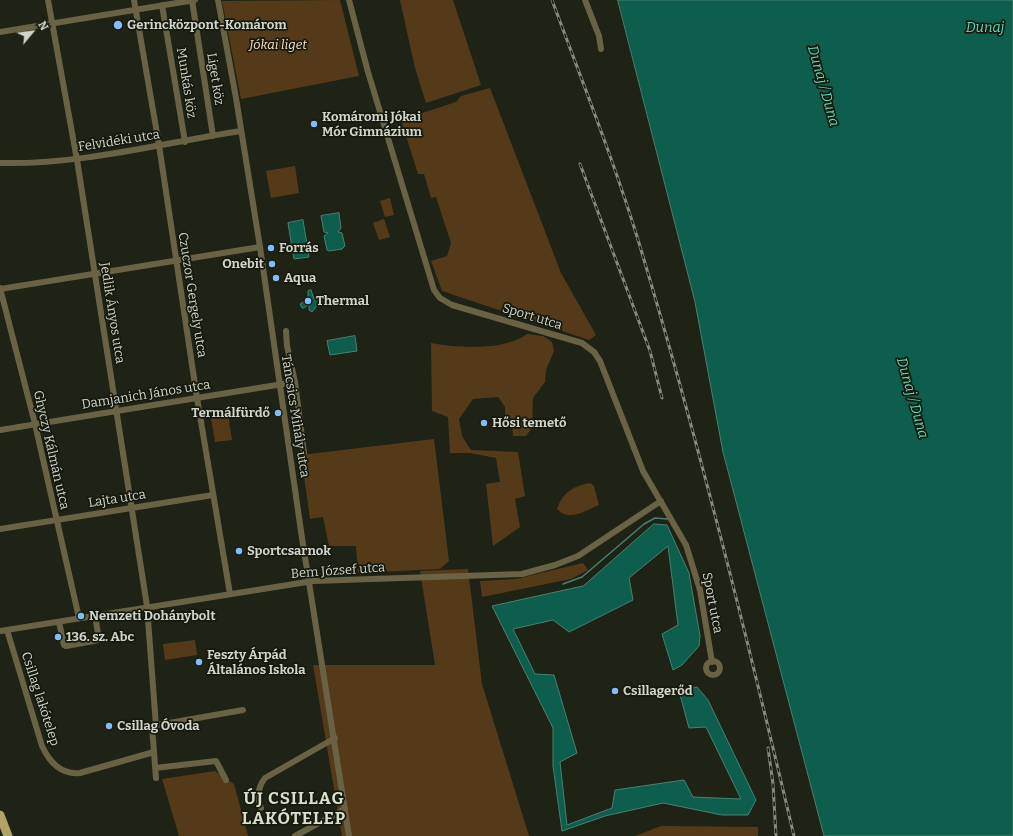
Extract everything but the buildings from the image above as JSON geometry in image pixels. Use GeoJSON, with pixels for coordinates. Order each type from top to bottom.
{"type":"FeatureCollection","features":[{"type":"Feature","properties":{"kind":"main road"},"geometry":{"type":"LineString","coordinates":[[0,815],[8,836]]}},
{"type":"Feature","properties":{"kind":"street","name":"Jedlik Ányos utca"},"geometry":{"type":"LineString","coordinates":[[48,0],[77,160],[147,606]]}},
{"type":"Feature","properties":{"kind":"street","name":"Czuczor Gergely utca"},"geometry":{"type":"LineString","coordinates":[[134,0],[159,145],[197,398],[230,594]]}},
{"type":"Feature","properties":{"kind":"street","name":"Liget köz"},"geometry":{"type":"LineString","coordinates":[[192,0],[213,136]]}},
{"type":"Feature","properties":{"kind":"street"},"geometry":{"type":"LineString","coordinates":[[0,32],[195,0]]}},
{"type":"Feature","properties":{"kind":"street","name":"Táncsics Mihály utca"},"geometry":{"type":"LineString","coordinates":[[218,0],[260,247],[279,385],[349,836]]}},
{"type":"Feature","properties":{"kind":"street","name":"Sport utca"},"geometry":{"type":"LineString","coordinates":[[349,0],[370,79],[437,295],[452,304],[582,343],[594,352],[606,374],[644,471],[686,544],[696,576],[712,662]]}},
{"type":"Feature","properties":{"kind":"street"},"geometry":{"type":"LineString","coordinates":[[585,0],[599,36],[601,49]]}},
{"type":"Feature","properties":{"kind":"street","name":"Munkás köz"},"geometry":{"type":"LineString","coordinates":[[162,5],[185,142]]}},
{"type":"Feature","properties":{"kind":"street","name":"Felvidéki utca"},"geometry":{"type":"LineString","coordinates":[[0,164],[34,164],[77,160],[241,131]]}},
{"type":"Feature","properties":{"kind":"street"},"geometry":{"type":"LineString","coordinates":[[0,288],[260,247]]}},
{"type":"Feature","properties":{"kind":"street","name":"Ghyczy Kálmán utca"},"geometry":{"type":"LineString","coordinates":[[0,288],[35,424],[55,520],[79,618]]}},
{"type":"Feature","properties":{"kind":"street"},"geometry":{"type":"LineString","coordinates":[[286,330],[287,346],[295,382],[304,453]]}},
{"type":"Feature","properties":{"kind":"street","name":"Damjanich János utca"},"geometry":{"type":"LineString","coordinates":[[0,430],[295,382]]}},
{"type":"Feature","properties":{"kind":"street","name":"Lajta utca"},"geometry":{"type":"LineString","coordinates":[[0,530],[213,495]]}},
{"type":"Feature","properties":{"kind":"street","name":"Bem József utca"},"geometry":{"type":"LineString","coordinates":[[0,631],[147,606],[331,579],[505,575],[531,572],[570,560],[586,552],[661,501]]}},
{"type":"Feature","properties":{"kind":"street"},"geometry":{"type":"LineString","coordinates":[[147,606],[156,726]]}},
{"type":"Feature","properties":{"kind":"street"},"geometry":{"type":"LineString","coordinates":[[59,622],[64,645],[66,646],[99,640],[95,615]]}},
{"type":"Feature","properties":{"kind":"street","name":"Csillag lakótelep"},"geometry":{"type":"LineString","coordinates":[[7,630],[42,746],[47,756],[57,766],[68,773],[80,773],[154,752]]}},
{"type":"Feature","properties":{"kind":"street"},"geometry":{"type":"LineString","coordinates":[[156,778],[152,726],[243,710]]}},
{"type":"Feature","properties":{"kind":"street"},"geometry":{"type":"LineString","coordinates":[[261,808],[258,801],[259,790],[265,778],[335,738]]}},
{"type":"Feature","properties":{"kind":"street"},"geometry":{"type":"LineString","coordinates":[[155,768],[216,761],[226,780]]}},
{"type":"Feature","properties":{"kind":"street"},"geometry":{"type":"LineString","coordinates":[[295,836],[345,809]]}},
{"type":"Feature","properties":{"kind":"green space","name":"Jókai liget"},"geometry":{"type":"Polygon","coordinates":[[[340,0],[359,76],[241,99],[222,1],[340,0]]]}},
{"type":"Feature","properties":{"kind":"green space"},"geometry":{"type":"Polygon","coordinates":[[[400,0],[453,0],[481,85],[426,103],[415,68],[400,0]]]}},
{"type":"Feature","properties":{"kind":"green space"},"geometry":{"type":"Polygon","coordinates":[[[490,88],[561,273],[596,335],[589,340],[442,291],[431,261],[447,256],[451,243],[436,197],[431,198],[424,174],[418,174],[401,120],[456,102],[461,96],[490,88]]]}},
{"type":"Feature","properties":{"kind":"green space"},"geometry":{"type":"Polygon","coordinates":[[[295,166],[299,193],[271,198],[266,171],[295,166]]]}},
{"type":"Feature","properties":{"kind":"green space"},"geometry":{"type":"Polygon","coordinates":[[[390,198],[394,215],[385,217],[380,201],[390,198]]]}},
{"type":"Feature","properties":{"kind":"green space"},"geometry":{"type":"Polygon","coordinates":[[[384,219],[390,237],[379,240],[373,223],[384,219]]]}},
{"type":"Feature","properties":{"kind":"green space"},"geometry":{"type":"Polygon","coordinates":[[[527,334],[543,336],[552,342],[554,351],[546,370],[545,382],[533,398],[532,428],[526,436],[513,436],[512,427],[505,423],[505,407],[498,397],[473,399],[459,419],[462,436],[471,450],[518,452],[525,496],[515,499],[520,527],[493,546],[486,484],[500,482],[496,458],[470,453],[450,453],[448,417],[432,411],[431,343],[467,347],[494,346],[518,339],[527,334]]]}},
{"type":"Feature","properties":{"kind":"green space"},"geometry":{"type":"Polygon","coordinates":[[[227,408],[232,440],[215,442],[210,411],[227,408]]]}},
{"type":"Feature","properties":{"kind":"green space"},"geometry":{"type":"Polygon","coordinates":[[[434,439],[449,561],[440,569],[358,573],[356,546],[329,546],[323,517],[310,519],[301,455],[434,439]]]}},
{"type":"Feature","properties":{"kind":"green space"},"geometry":{"type":"Polygon","coordinates":[[[590,483],[594,486],[599,505],[572,515],[562,513],[557,509],[559,503],[569,491],[578,486],[590,483]]]}},
{"type":"Feature","properties":{"kind":"green space"},"geometry":{"type":"Polygon","coordinates":[[[583,563],[588,570],[571,579],[482,597],[480,581],[516,579],[583,563]]]}},
{"type":"Feature","properties":{"kind":"green space"},"geometry":{"type":"Polygon","coordinates":[[[468,569],[482,684],[529,836],[342,836],[313,665],[435,665],[420,571],[468,569]]]}},
{"type":"Feature","properties":{"kind":"green space"},"geometry":{"type":"Polygon","coordinates":[[[195,640],[197,655],[165,660],[163,644],[195,640]]]}},
{"type":"Feature","properties":{"kind":"green space"},"geometry":{"type":"Polygon","coordinates":[[[215,771],[234,784],[248,836],[179,836],[162,779],[215,771]]]}},
{"type":"Feature","properties":{"kind":"green space"},"geometry":{"type":"Polygon","coordinates":[[[661,826],[758,827],[758,836],[635,836],[661,826]]]}},
{"type":"Feature","properties":{"kind":"water"},"geometry":{"type":"Polygon","coordinates":[[[618,0],[1013,0],[1013,836],[824,836],[723,452],[695,302],[618,0]]]}},
{"type":"Feature","properties":{"kind":"water"},"geometry":{"type":"Polygon","coordinates":[[[339,213],[341,228],[338,232],[342,233],[345,246],[342,249],[329,251],[327,250],[324,236],[328,233],[324,232],[321,216],[339,213]]]}},
{"type":"Feature","properties":{"kind":"water"},"geometry":{"type":"Polygon","coordinates":[[[303,220],[309,257],[294,259],[288,223],[303,220]]]}},
{"type":"Feature","properties":{"kind":"water","name":"Thermal"},"geometry":{"type":"Polygon","coordinates":[[[311,290],[314,299],[321,296],[326,300],[324,303],[318,304],[312,312],[309,310],[309,304],[302,308],[300,304],[308,299],[308,291],[311,290]]]}},
{"type":"Feature","properties":{"kind":"water"},"geometry":{"type":"Polygon","coordinates":[[[355,336],[357,351],[330,355],[327,341],[355,336]]]}},
{"type":"Feature","properties":{"kind":"water"},"geometry":{"type":"Polygon","coordinates":[[[654,524],[667,525],[689,573],[700,636],[699,646],[682,665],[673,670],[662,634],[678,625],[668,546],[629,578],[633,600],[569,632],[553,620],[513,629],[535,674],[554,675],[577,753],[560,762],[567,825],[612,808],[615,790],[684,780],[693,797],[741,799],[706,727],[689,728],[679,691],[697,687],[708,700],[756,800],[748,815],[722,815],[663,803],[605,816],[562,831],[553,766],[553,728],[492,606],[583,586],[654,524]]]}},
{"type":"Feature","properties":{"kind":"waterway"},"geometry":{"type":"LineString","coordinates":[[563,584],[582,577],[644,524],[655,518],[668,519]]}},
{"type":"Feature","properties":{"kind":"railway"},"geometry":{"type":"LineString","coordinates":[[552,0],[619,182],[661,317],[721,538],[794,836]]}},
{"type":"Feature","properties":{"kind":"railway"},"geometry":{"type":"LineString","coordinates":[[580,164],[650,351],[662,398]]}},
{"type":"Feature","properties":{"kind":"railway"},"geometry":{"type":"LineString","coordinates":[[768,748],[773,784],[776,836]]}},
{"type":"Feature","properties":{"kind":"place","name":"Gerincközpont-Komárom"},"geometry":{"type":"Point","coordinates":[118,25]}},
{"type":"Feature","properties":{"kind":"place","name":"Komáromi Jókai Mór Gimnázium"},"geometry":{"type":"Point","coordinates":[314,124]}},
{"type":"Feature","properties":{"kind":"place","name":"Forrás"},"geometry":{"type":"Point","coordinates":[271,248]}},
{"type":"Feature","properties":{"kind":"place","name":"Onebit"},"geometry":{"type":"Point","coordinates":[272,264]}},
{"type":"Feature","properties":{"kind":"place","name":"Aqua"},"geometry":{"type":"Point","coordinates":[276,278]}},
{"type":"Feature","properties":{"kind":"place","name":"Thermal"},"geometry":{"type":"Point","coordinates":[308,301]}},
{"type":"Feature","properties":{"kind":"place","name":"Termálfürdő"},"geometry":{"type":"Point","coordinates":[278,413]}},
{"type":"Feature","properties":{"kind":"place","name":"Hősi temető"},"geometry":{"type":"Point","coordinates":[484,423]}},
{"type":"Feature","properties":{"kind":"place","name":"Sportcsarnok"},"geometry":{"type":"Point","coordinates":[239,551]}},
{"type":"Feature","properties":{"kind":"place","name":"Nemzeti Dohánybolt"},"geometry":{"type":"Point","coordinates":[81,616]}},
{"type":"Feature","properties":{"kind":"place","name":"136. sz. Abc"},"geometry":{"type":"Point","coordinates":[58,637]}},
{"type":"Feature","properties":{"kind":"place","name":"Feszty Árpád Általános Iskola"},"geometry":{"type":"Point","coordinates":[199,662]}},
{"type":"Feature","properties":{"kind":"place","name":"Csillagerőd"},"geometry":{"type":"Point","coordinates":[615,691]}},
{"type":"Feature","properties":{"kind":"place","name":"Csillag Óvoda"},"geometry":{"type":"Point","coordinates":[109,726]}},
{"type":"Feature","properties":{"kind":"district","name":"ÚJ CSILLAG LAKÓTELEP"},"geometry":{"type":"Point","coordinates":[294,809]}},
{"type":"Feature","properties":{"kind":"water label","name":"Dunaj"},"geometry":{"type":"Point","coordinates":[985,28]}},
{"type":"Feature","properties":{"kind":"water label","name":"Dunaj / Duna"},"geometry":{"type":"Point","coordinates":[823,86]}},
{"type":"Feature","properties":{"kind":"water label","name":"Dunaj / Duna"},"geometry":{"type":"Point","coordinates":[912,398]}}]}
